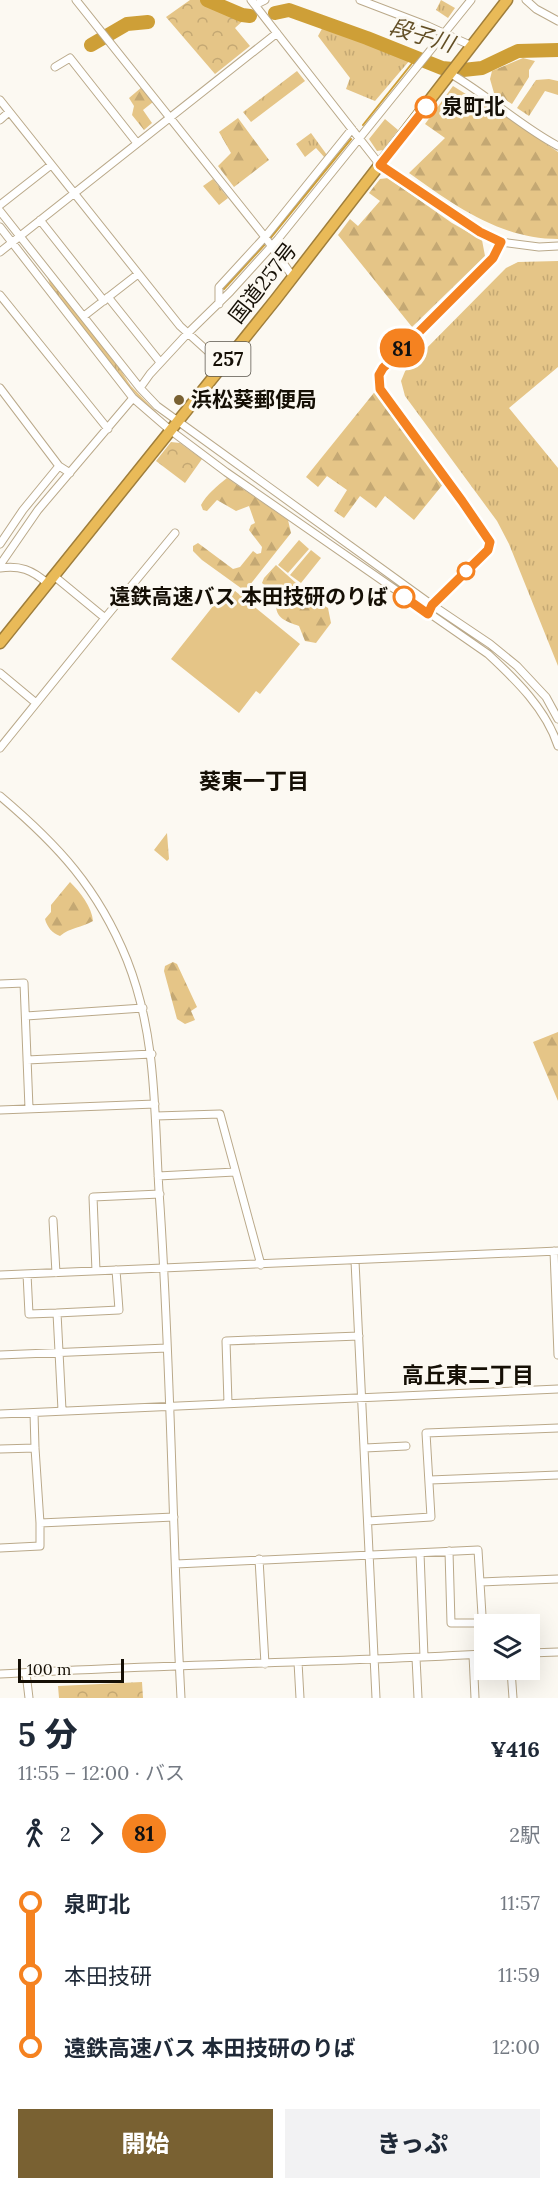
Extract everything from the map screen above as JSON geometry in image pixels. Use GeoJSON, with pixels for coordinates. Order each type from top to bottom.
{"type":"FeatureCollection","features":[{"type":"Feature","properties":{"kind":"highway","name":"国道257号"},"geometry":{"type":"LineString","coordinates":[[0,643],[293,277],[507,0]]}},
{"type":"Feature","properties":{"kind":"street"},"geometry":{"type":"LineString","coordinates":[[76,0],[265,237],[293,277]]}},
{"type":"Feature","properties":{"kind":"street"},"geometry":{"type":"LineString","coordinates":[[265,0],[253,2],[380,165],[480,232],[501,242],[539,247],[558,246]]}},
{"type":"Feature","properties":{"kind":"street"},"geometry":{"type":"LineString","coordinates":[[360,0],[446,33],[472,46]]}},
{"type":"Feature","properties":{"kind":"street"},"geometry":{"type":"LineString","coordinates":[[140,388],[160,363],[219,304],[271,247],[471,0]]}},
{"type":"Feature","properties":{"kind":"street"},"geometry":{"type":"LineString","coordinates":[[526,0],[536,9],[558,21]]}},
{"type":"Feature","properties":{"kind":"street"},"geometry":{"type":"LineString","coordinates":[[1,249],[277,33]]}},
{"type":"Feature","properties":{"kind":"street"},"geometry":{"type":"LineString","coordinates":[[55,67],[70,58],[137,143]]}},
{"type":"Feature","properties":{"kind":"street"},"geometry":{"type":"LineString","coordinates":[[455,70],[531,130],[558,146]]}},
{"type":"Feature","properties":{"kind":"street"},"geometry":{"type":"LineString","coordinates":[[0,100],[187,334],[223,365]]}},
{"type":"Feature","properties":{"kind":"street"},"geometry":{"type":"LineString","coordinates":[[0,120],[9,112]]}},
{"type":"Feature","properties":{"kind":"street"},"geometry":{"type":"LineString","coordinates":[[219,304],[219,287],[265,237],[352,129]]}},
{"type":"Feature","properties":{"kind":"street"},"geometry":{"type":"LineString","coordinates":[[0,205],[51,165]]}},
{"type":"Feature","properties":{"kind":"street"},"geometry":{"type":"LineString","coordinates":[[0,211],[140,388],[173,426],[490,644],[517,666],[546,697],[558,719]]}},
{"type":"Feature","properties":{"kind":"street"},"geometry":{"type":"LineString","coordinates":[[40,220],[160,363]]}},
{"type":"Feature","properties":{"kind":"street"},"geometry":{"type":"LineString","coordinates":[[0,227],[134,398],[428,614],[488,654],[538,707],[558,746]]}},
{"type":"Feature","properties":{"kind":"street"},"geometry":{"type":"LineString","coordinates":[[428,614],[432,605],[488,550],[490,542],[380,389],[379,375],[383,368],[493,258],[501,242]]}},
{"type":"Feature","properties":{"kind":"street"},"geometry":{"type":"LineString","coordinates":[[84,316],[138,274]]}},
{"type":"Feature","properties":{"kind":"street"},"geometry":{"type":"LineString","coordinates":[[0,295],[108,429]]}},
{"type":"Feature","properties":{"kind":"street"},"geometry":{"type":"LineString","coordinates":[[0,388],[59,465],[70,473]]}},
{"type":"Feature","properties":{"kind":"street"},"geometry":{"type":"LineString","coordinates":[[0,566],[38,510],[134,398]]}},
{"type":"Feature","properties":{"kind":"street"},"geometry":{"type":"LineString","coordinates":[[0,544],[23,510],[59,465]]}},
{"type":"Feature","properties":{"kind":"street"},"geometry":{"type":"LineString","coordinates":[[0,748],[175,533]]}},
{"type":"Feature","properties":{"kind":"street"},"geometry":{"type":"LineString","coordinates":[[0,566],[25,568],[50,580],[105,618]]}},
{"type":"Feature","properties":{"kind":"street"},"geometry":{"type":"LineString","coordinates":[[0,673],[36,703]]}},
{"type":"Feature","properties":{"kind":"street"},"geometry":{"type":"LineString","coordinates":[[0,795],[61,851],[85,883],[115,933],[143,1008],[152,1053],[156,1116],[181,1698]]}},
{"type":"Feature","properties":{"kind":"street"},"geometry":{"type":"LineString","coordinates":[[0,984],[24,982],[30,1108]]}},
{"type":"Feature","properties":{"kind":"street"},"geometry":{"type":"LineString","coordinates":[[26,1016],[143,1008]]}},
{"type":"Feature","properties":{"kind":"street"},"geometry":{"type":"LineString","coordinates":[[27,1060],[152,1053]]}},
{"type":"Feature","properties":{"kind":"street"},"geometry":{"type":"LineString","coordinates":[[0,1110],[155,1104]]}},
{"type":"Feature","properties":{"kind":"street"},"geometry":{"type":"LineString","coordinates":[[156,1116],[220,1114],[261,1265]]}},
{"type":"Feature","properties":{"kind":"street"},"geometry":{"type":"LineString","coordinates":[[158,1176],[235,1173]]}},
{"type":"Feature","properties":{"kind":"street"},"geometry":{"type":"LineString","coordinates":[[96,1271],[93,1197],[160,1194]]}},
{"type":"Feature","properties":{"kind":"street"},"geometry":{"type":"LineString","coordinates":[[53,1220],[56,1273]]}},
{"type":"Feature","properties":{"kind":"street"},"geometry":{"type":"LineString","coordinates":[[0,1275],[556,1251],[558,1356]]}},
{"type":"Feature","properties":{"kind":"street"},"geometry":{"type":"LineString","coordinates":[[355,1261],[376,1698]]}},
{"type":"Feature","properties":{"kind":"street"},"geometry":{"type":"LineString","coordinates":[[27,1274],[29,1314],[57,1313],[119,1310],[116,1270]]}},
{"type":"Feature","properties":{"kind":"street"},"geometry":{"type":"LineString","coordinates":[[57,1313],[62,1410]]}},
{"type":"Feature","properties":{"kind":"street"},"geometry":{"type":"LineString","coordinates":[[228,1404],[226,1341],[359,1336]]}},
{"type":"Feature","properties":{"kind":"street"},"geometry":{"type":"LineString","coordinates":[[0,1355],[167,1348]]}},
{"type":"Feature","properties":{"kind":"street"},"geometry":{"type":"LineString","coordinates":[[0,1414],[558,1389]]}},
{"type":"Feature","properties":{"kind":"street"},"geometry":{"type":"LineString","coordinates":[[0,1548],[40,1546],[34,1413]]}},
{"type":"Feature","properties":{"kind":"street"},"geometry":{"type":"LineString","coordinates":[[368,1521],[431,1517],[426,1433],[558,1428]]}},
{"type":"Feature","properties":{"kind":"street"},"geometry":{"type":"LineString","coordinates":[[365,1448],[406,1446]]}},
{"type":"Feature","properties":{"kind":"street"},"geometry":{"type":"LineString","coordinates":[[0,1449],[35,1448]]}},
{"type":"Feature","properties":{"kind":"street"},"geometry":{"type":"LineString","coordinates":[[430,1480],[558,1475]]}},
{"type":"Feature","properties":{"kind":"street"},"geometry":{"type":"LineString","coordinates":[[40,1522],[174,1517]]}},
{"type":"Feature","properties":{"kind":"street"},"geometry":{"type":"LineString","coordinates":[[176,1564],[478,1550],[482,1614]]}},
{"type":"Feature","properties":{"kind":"street"},"geometry":{"type":"LineString","coordinates":[[448,1551],[451,1623],[474,1623]]}},
{"type":"Feature","properties":{"kind":"street"},"geometry":{"type":"LineString","coordinates":[[420,1553],[424,1657]]}},
{"type":"Feature","properties":{"kind":"street"},"geometry":{"type":"LineString","coordinates":[[260,1559],[265,1664]]}},
{"type":"Feature","properties":{"kind":"street"},"geometry":{"type":"LineString","coordinates":[[481,1582],[558,1579]]}},
{"type":"Feature","properties":{"kind":"street"},"geometry":{"type":"LineString","coordinates":[[540,1653],[558,1652]]}},
{"type":"Feature","properties":{"kind":"street"},"geometry":{"type":"LineString","coordinates":[[0,1674],[473,1655],[475,1698]]}},
{"type":"Feature","properties":{"kind":"street"},"geometry":{"type":"LineString","coordinates":[[416,1658],[418,1698]]}},
{"type":"Feature","properties":{"kind":"street"},"geometry":{"type":"LineString","coordinates":[[298,1662],[300,1698]]}},
{"type":"Feature","properties":{"kind":"street"},"geometry":{"type":"LineString","coordinates":[[26,1673],[29,1698]]}},
{"type":"Feature","properties":{"kind":"street"},"geometry":{"type":"LineString","coordinates":[[512,1680],[513,1698]]}},
{"type":"Feature","properties":{"kind":"green space"},"geometry":{"type":"Polygon","coordinates":[[[190,0],[215,0],[247,17],[235,28],[250,46],[215,74],[166,17],[190,0]]]}},
{"type":"Feature","properties":{"kind":"green space"},"geometry":{"type":"Polygon","coordinates":[[[441,0],[455,8],[448,18],[436,10],[441,0]]]}},
{"type":"Feature","properties":{"kind":"green space"},"geometry":{"type":"Polygon","coordinates":[[[324,25],[410,60],[375,101],[346,89],[350,78],[318,36],[324,25]]]}},
{"type":"Feature","properties":{"kind":"green space"},"geometry":{"type":"Polygon","coordinates":[[[523,58],[535,61],[529,70],[529,77],[512,104],[494,93],[490,79],[492,71],[523,58]]]}},
{"type":"Feature","properties":{"kind":"green space"},"geometry":{"type":"Polygon","coordinates":[[[297,71],[305,81],[251,122],[243,112],[297,71]]]}},
{"type":"Feature","properties":{"kind":"green space"},"geometry":{"type":"Polygon","coordinates":[[[536,80],[558,81],[558,95],[545,91],[529,116],[517,108],[536,80]]]}},
{"type":"Feature","properties":{"kind":"green space"},"geometry":{"type":"Polygon","coordinates":[[[453,86],[469,96],[474,94],[558,152],[558,239],[537,237],[497,227],[443,197],[409,173],[445,138],[425,124],[453,86]]]}},
{"type":"Feature","properties":{"kind":"green space"},"geometry":{"type":"Polygon","coordinates":[[[142,87],[153,102],[143,110],[152,123],[144,130],[132,115],[134,106],[129,98],[142,87]]]}},
{"type":"Feature","properties":{"kind":"green space"},"geometry":{"type":"Polygon","coordinates":[[[238,118],[269,160],[234,187],[218,166],[231,153],[219,132],[238,118]]]}},
{"type":"Feature","properties":{"kind":"green space"},"geometry":{"type":"Polygon","coordinates":[[[385,119],[398,130],[383,150],[377,151],[369,139],[385,119]]]}},
{"type":"Feature","properties":{"kind":"green space"},"geometry":{"type":"Polygon","coordinates":[[[311,133],[327,155],[325,158],[316,148],[305,157],[296,144],[311,133]]]}},
{"type":"Feature","properties":{"kind":"green space"},"geometry":{"type":"Polygon","coordinates":[[[388,178],[452,223],[482,240],[485,256],[412,327],[338,235],[350,219],[358,226],[380,201],[369,193],[380,179],[388,178]]]}},
{"type":"Feature","properties":{"kind":"green space"},"geometry":{"type":"Polygon","coordinates":[[[213,179],[228,198],[219,205],[203,186],[213,179]]]}},
{"type":"Feature","properties":{"kind":"green space"},"geometry":{"type":"Polygon","coordinates":[[[558,261],[558,367],[509,408],[558,468],[558,666],[509,544],[497,521],[405,396],[401,381],[406,369],[506,268],[518,262],[558,261]]]}},
{"type":"Feature","properties":{"kind":"green space"},"geometry":{"type":"Polygon","coordinates":[[[47,275],[130,385],[160,416],[159,418],[112,366],[64,305],[49,283],[47,275]]]}},
{"type":"Feature","properties":{"kind":"green space"},"geometry":{"type":"Polygon","coordinates":[[[377,389],[444,483],[414,520],[385,496],[376,508],[360,496],[344,518],[334,511],[347,490],[327,476],[318,487],[306,477],[377,389]]]}},
{"type":"Feature","properties":{"kind":"green space"},"geometry":{"type":"Polygon","coordinates":[[[171,442],[180,443],[202,459],[185,483],[156,461],[171,442]]]}},
{"type":"Feature","properties":{"kind":"green space"},"geometry":{"type":"Polygon","coordinates":[[[227,478],[288,520],[291,533],[245,591],[193,551],[193,546],[198,543],[233,569],[240,567],[253,551],[257,554],[261,553],[262,547],[249,530],[255,523],[249,506],[236,511],[217,500],[207,511],[203,510],[201,505],[206,497],[227,478]]]}},
{"type":"Feature","properties":{"kind":"green space"},"geometry":{"type":"Polygon","coordinates":[[[299,540],[309,549],[288,573],[278,565],[299,540]]]}},
{"type":"Feature","properties":{"kind":"green space"},"geometry":{"type":"Polygon","coordinates":[[[311,550],[321,558],[301,583],[290,575],[311,550]]]}},
{"type":"Feature","properties":{"kind":"green space"},"geometry":{"type":"Polygon","coordinates":[[[276,565],[316,601],[328,608],[331,623],[316,643],[305,641],[299,626],[280,617],[276,609],[277,596],[262,583],[276,565]]]}},
{"type":"Feature","properties":{"kind":"green space"},"geometry":{"type":"Polygon","coordinates":[[[229,586],[300,644],[260,694],[256,691],[239,713],[171,659],[229,586]]]}},
{"type":"Feature","properties":{"kind":"green space"},"geometry":{"type":"Polygon","coordinates":[[[167,833],[169,859],[167,861],[154,850],[167,833]]]}},
{"type":"Feature","properties":{"kind":"green space"},"geometry":{"type":"Polygon","coordinates":[[[70,882],[88,905],[93,921],[60,936],[50,929],[45,919],[51,912],[51,905],[70,882]]]}},
{"type":"Feature","properties":{"kind":"green space"},"geometry":{"type":"Polygon","coordinates":[[[173,962],[177,964],[197,1007],[191,1011],[195,1020],[185,1024],[177,1019],[164,971],[165,966],[173,962]]]}},
{"type":"Feature","properties":{"kind":"green space"},"geometry":{"type":"Polygon","coordinates":[[[558,1032],[558,1101],[533,1042],[558,1032]]]}},
{"type":"Feature","properties":{"kind":"green space"},"geometry":{"type":"Polygon","coordinates":[[[142,1682],[143,1698],[59,1698],[58,1686],[142,1682]]]}},
{"type":"Feature","properties":{"kind":"waterway","name":"段子川"},"geometry":{"type":"LineString","coordinates":[[207,0],[242,15],[250,16]]}},
{"type":"Feature","properties":{"kind":"waterway","name":"段子川"},"geometry":{"type":"LineString","coordinates":[[275,13],[289,10],[442,68],[463,70],[482,68],[518,51],[558,50]]}},
{"type":"Feature","properties":{"kind":"waterway","name":"段子川"},"geometry":{"type":"LineString","coordinates":[[91,45],[127,24],[148,22]]}},
{"type":"Feature","properties":{"kind":"waterway"},"geometry":{"type":"LineString","coordinates":[[363,125],[417,57]]}},
{"type":"Feature","properties":{"kind":"waterway"},"geometry":{"type":"LineString","coordinates":[[224,289],[268,241],[351,139]]}},
{"type":"Feature","properties":{"kind":"bus line","name":"81"},"geometry":{"type":"LineString","coordinates":[[404,597],[428,614],[432,605],[488,550],[490,542],[380,389],[378,383],[383,368],[493,258],[501,242],[480,232],[380,165],[426,107]]}},
{"type":"Feature","properties":{"kind":"place","name":"泉町北"},"geometry":{"type":"Point","coordinates":[426,107]}},
{"type":"Feature","properties":{"kind":"place","name":"浜松葵郵便局"},"geometry":{"type":"Point","coordinates":[179,400]}},
{"type":"Feature","properties":{"kind":"place","name":"遠鉄高速バス 本田技研のりば"},"geometry":{"type":"Point","coordinates":[404,597]}},
{"type":"Feature","properties":{"kind":"district","name":"葵東一丁目"},"geometry":{"type":"Point","coordinates":[254,781]}},
{"type":"Feature","properties":{"kind":"district","name":"高丘東二丁目"},"geometry":{"type":"Point","coordinates":[468,1375]}}]}
